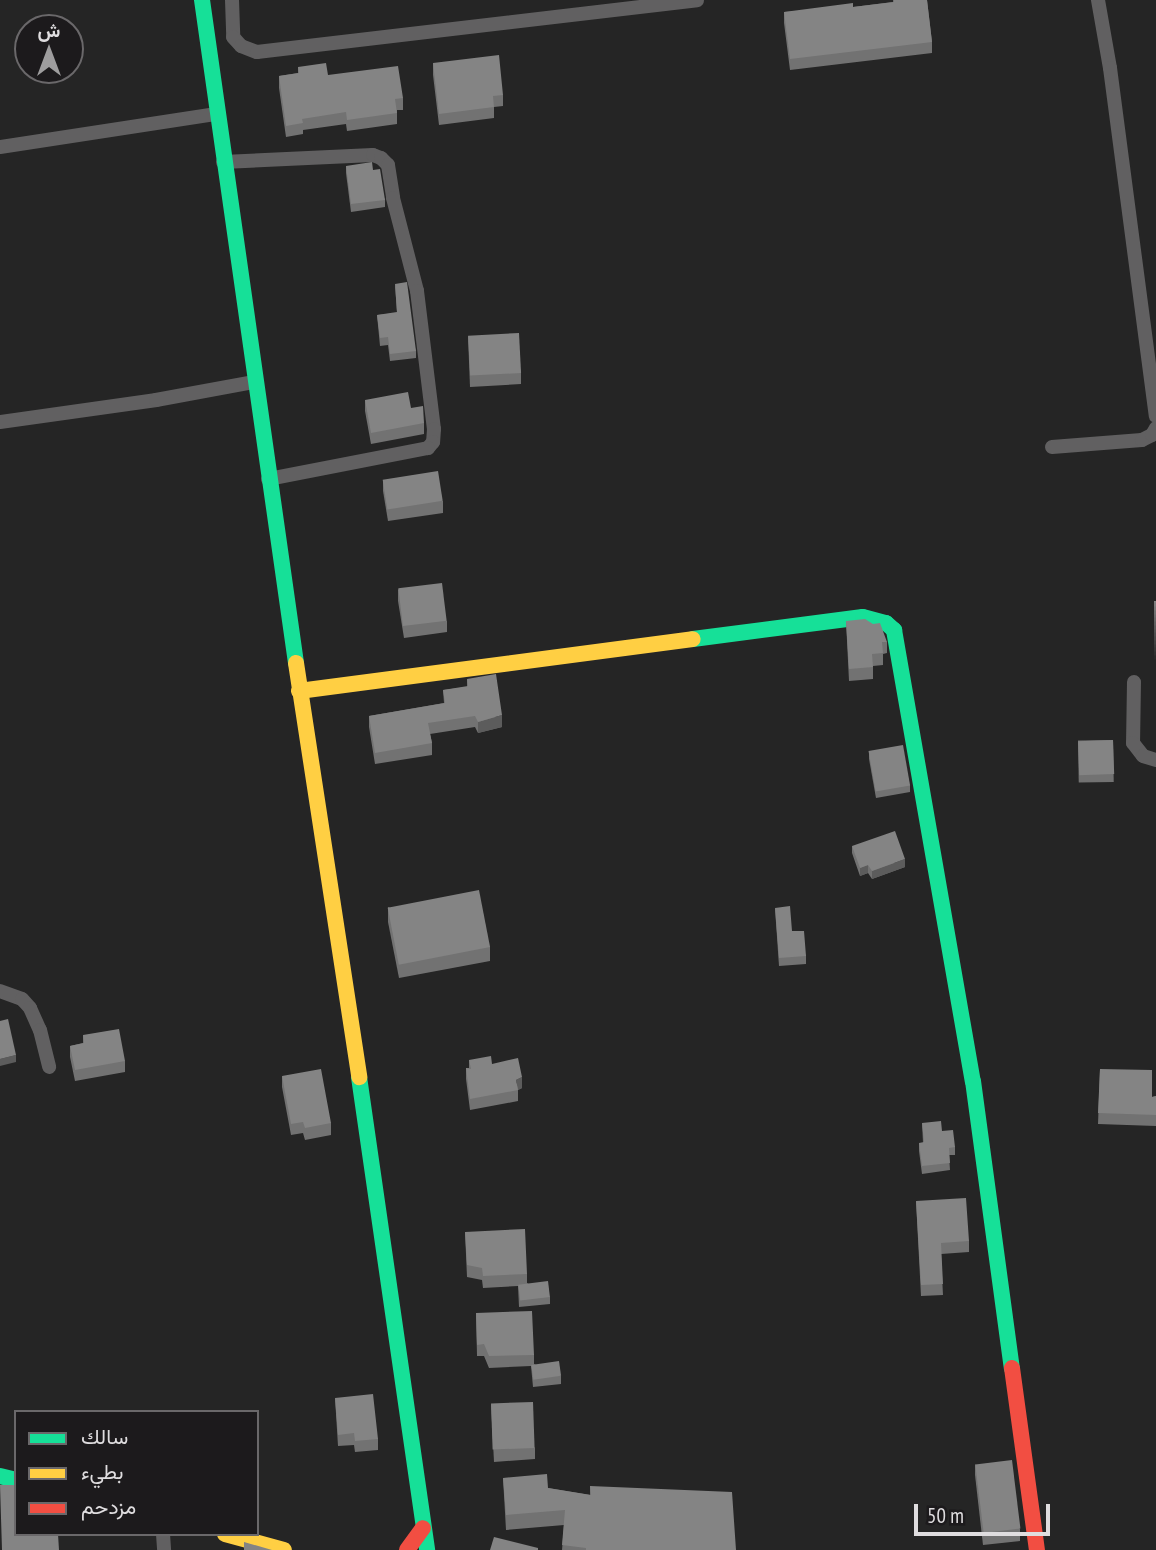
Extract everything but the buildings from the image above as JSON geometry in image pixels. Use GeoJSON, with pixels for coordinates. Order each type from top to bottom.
{"type":"FeatureCollection","features":[{"type":"Feature","properties":{"kind":"street"},"geometry":{"type":"LineString","coordinates":[[202,0],[268,479],[428,1550]]}},
{"type":"Feature","properties":{"kind":"street"},"geometry":{"type":"LineString","coordinates":[[232,0],[233,37],[241,46],[257,52],[697,0]]}},
{"type":"Feature","properties":{"kind":"street"},"geometry":{"type":"LineString","coordinates":[[1098,0],[1110,68],[1156,416]]}},
{"type":"Feature","properties":{"kind":"street"},"geometry":{"type":"LineString","coordinates":[[0,147],[216,114]]}},
{"type":"Feature","properties":{"kind":"street"},"geometry":{"type":"LineString","coordinates":[[223,162],[373,155],[381,158],[388,165],[393,198],[417,291],[435,429],[433,442],[428,448],[268,479]]}},
{"type":"Feature","properties":{"kind":"street"},"geometry":{"type":"LineString","coordinates":[[0,422],[156,400],[254,382]]}},
{"type":"Feature","properties":{"kind":"street"},"geometry":{"type":"LineString","coordinates":[[1052,447],[1142,440],[1152,435],[1156,428]]}},
{"type":"Feature","properties":{"kind":"street"},"geometry":{"type":"LineString","coordinates":[[299,691],[863,617],[886,623],[894,630],[973,1082],[1037,1550]]}},
{"type":"Feature","properties":{"kind":"street"},"geometry":{"type":"LineString","coordinates":[[1134,682],[1133,743],[1143,756],[1156,760]]}},
{"type":"Feature","properties":{"kind":"street"},"geometry":{"type":"LineString","coordinates":[[0,991],[22,999],[30,1008],[40,1030],[49,1067]]}},
{"type":"Feature","properties":{"kind":"street"},"geometry":{"type":"LineString","coordinates":[[407,1550],[423,1528]]}},
{"type":"Feature","properties":{"kind":"street"},"geometry":{"type":"LineString","coordinates":[[232,1536],[284,1550]]}},
{"type":"Feature","properties":{"kind":"traffic: fast"},"geometry":{"type":"LineString","coordinates":[[202,0],[296,663]]}},
{"type":"Feature","properties":{"kind":"traffic: fast"},"geometry":{"type":"LineString","coordinates":[[693,639],[863,617],[886,623],[894,630],[973,1081],[1012,1368]]}},
{"type":"Feature","properties":{"kind":"traffic: fast"},"geometry":{"type":"LineString","coordinates":[[359,1077],[427,1550]]}},
{"type":"Feature","properties":{"kind":"traffic: fast"},"geometry":{"type":"LineString","coordinates":[[0,1476],[14,1480]]}},
{"type":"Feature","properties":{"kind":"traffic: slow"},"geometry":{"type":"LineString","coordinates":[[299,691],[693,639]]}},
{"type":"Feature","properties":{"kind":"traffic: slow"},"geometry":{"type":"LineString","coordinates":[[296,663],[359,1077]]}},
{"type":"Feature","properties":{"kind":"traffic: slow"},"geometry":{"type":"LineString","coordinates":[[232,1536],[284,1550]]}},
{"type":"Feature","properties":{"kind":"traffic: jam"},"geometry":{"type":"LineString","coordinates":[[1012,1368],[1037,1550]]}},
{"type":"Feature","properties":{"kind":"traffic: jam"},"geometry":{"type":"LineString","coordinates":[[407,1550],[423,1528]]}}]}
